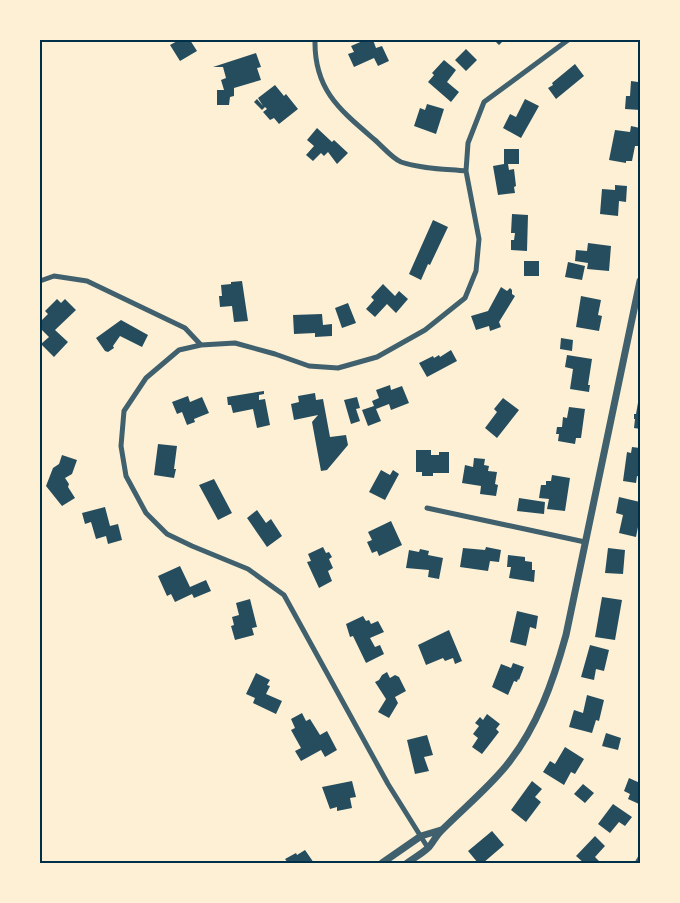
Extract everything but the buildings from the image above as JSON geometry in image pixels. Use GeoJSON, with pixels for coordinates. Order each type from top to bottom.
{"type":"FeatureCollection","features":[{"type":"Feature","properties":{"kind":"street"},"geometry":{"type":"LineString","coordinates":[[315,40],[315,56],[322,83],[342,112],[400,161],[431,168],[466,171]]}},
{"type":"Feature","properties":{"kind":"street"},"geometry":{"type":"LineString","coordinates":[[428,848],[388,784],[284,595],[248,569],[167,534],[146,513],[126,476],[120,446],[124,411],[146,378],[179,350],[201,345],[235,343],[276,354],[309,366],[338,368],[377,357],[425,330],[465,298],[476,272],[479,239],[466,171],[468,143],[484,102],[568,40]]}},
{"type":"Feature","properties":{"kind":"street"},"geometry":{"type":"LineString","coordinates":[[40,281],[54,276],[87,281],[185,328],[201,345]]}},
{"type":"Feature","properties":{"kind":"street"},"geometry":{"type":"LineString","coordinates":[[407,863],[428,848],[441,830],[486,789],[506,765],[524,741],[542,707],[555,675],[560,659],[640,281]]}},
{"type":"Feature","properties":{"kind":"street"},"geometry":{"type":"LineString","coordinates":[[427,508],[585,542]]}},
{"type":"Feature","properties":{"kind":"street"},"geometry":{"type":"LineString","coordinates":[[382,863],[420,836],[441,830]]}},
{"type":"Feature","properties":{"kind":"street"},"geometry":{"type":"LineString","coordinates":[[637,863],[640,858]]}}]}
